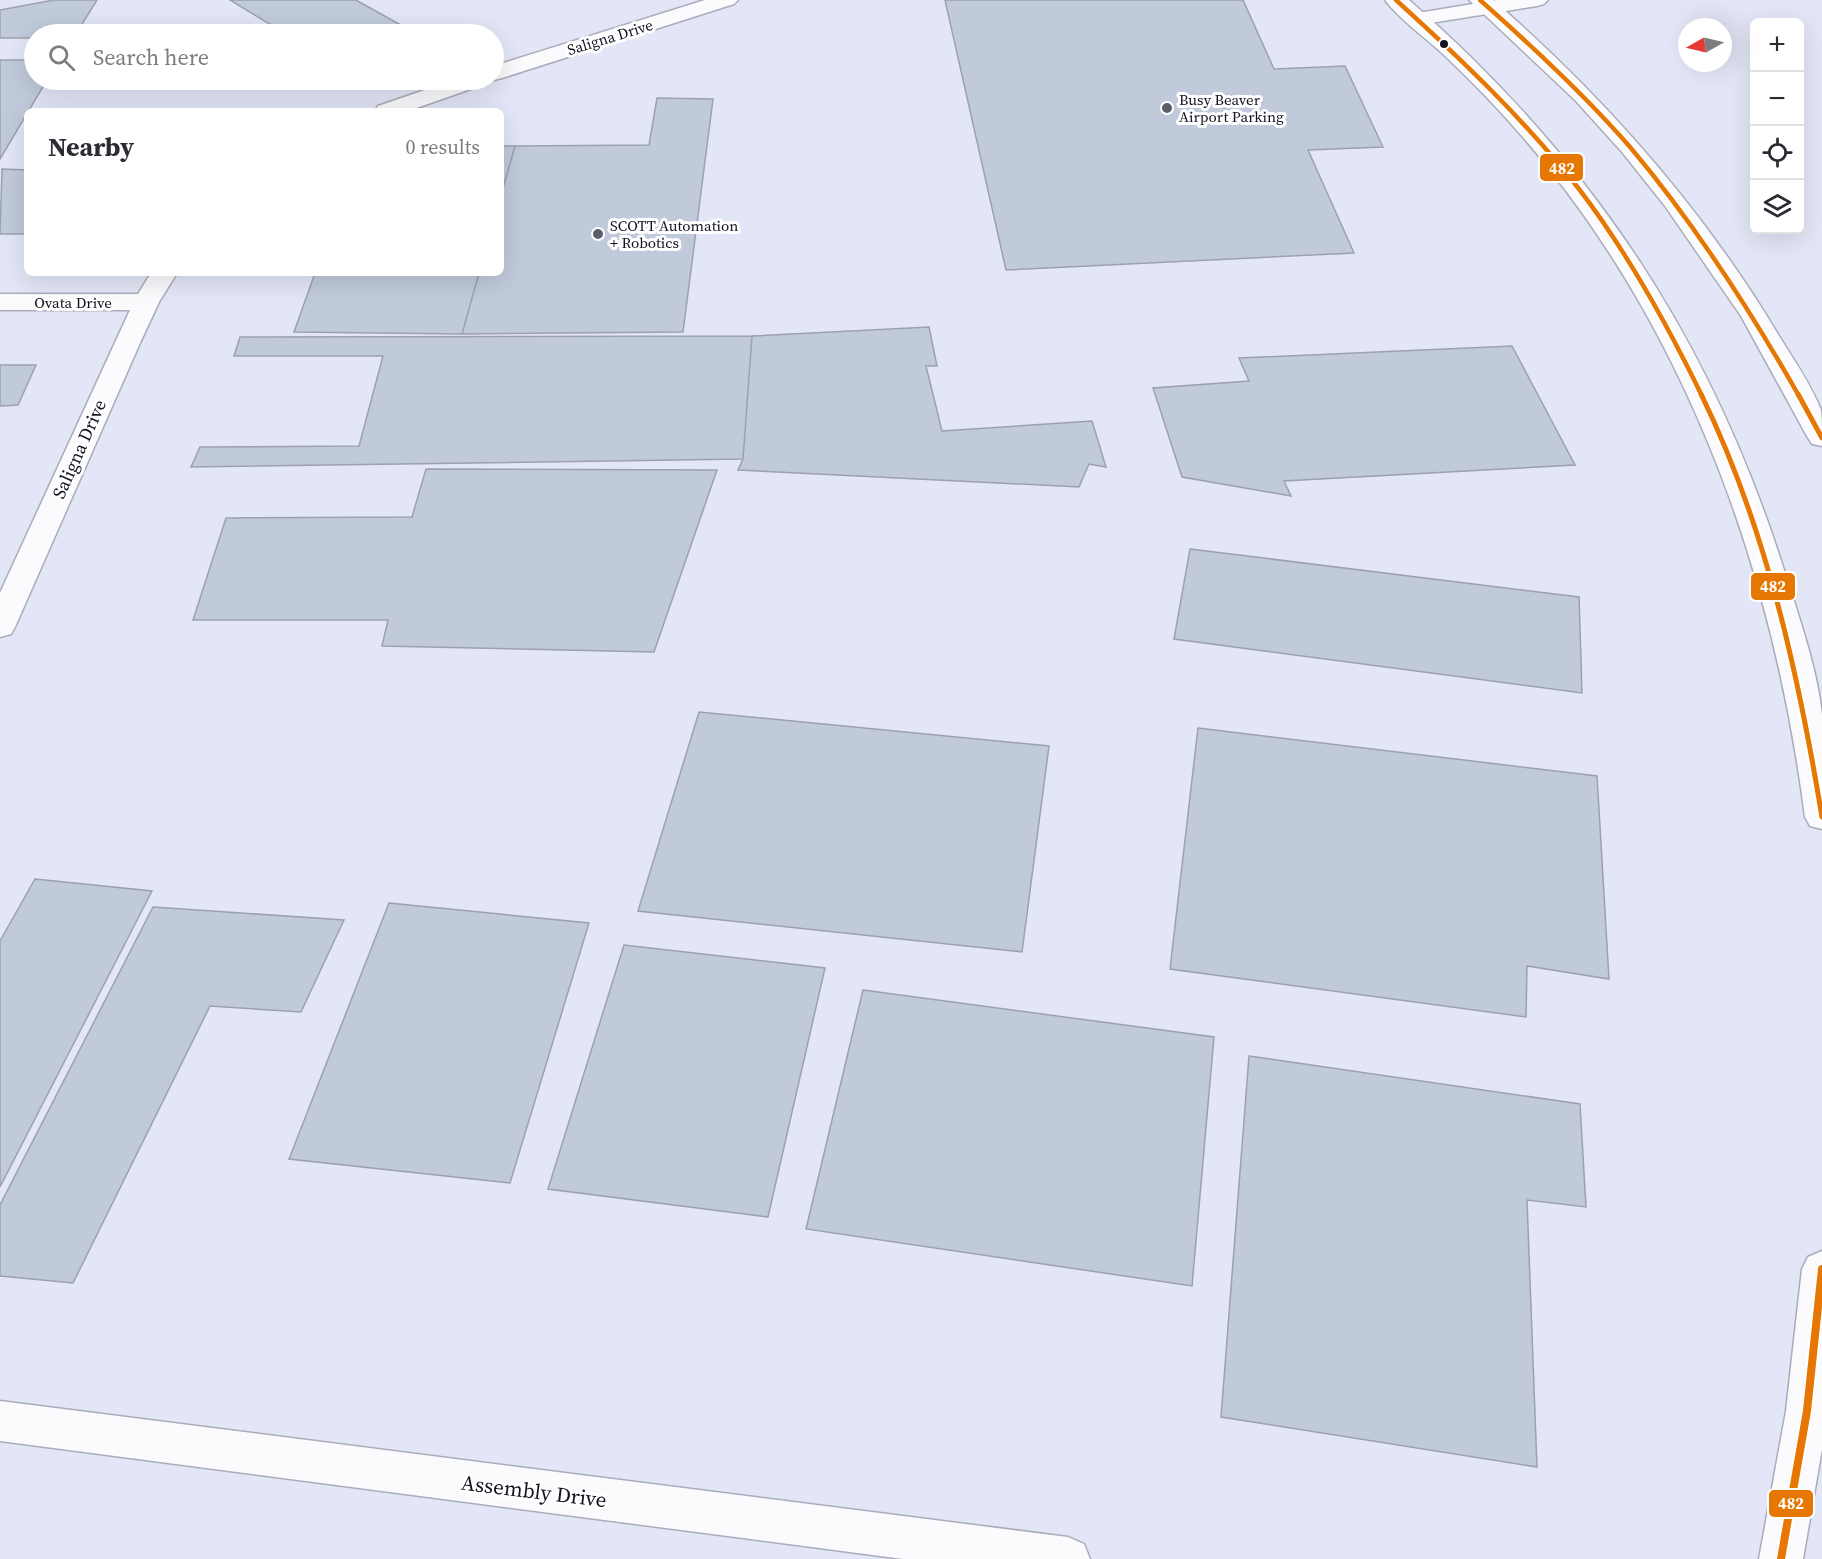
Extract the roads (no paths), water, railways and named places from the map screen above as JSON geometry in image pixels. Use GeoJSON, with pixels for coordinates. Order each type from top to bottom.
{"type":"FeatureCollection","features":[{"type":"Feature","properties":{"kind":"street","name":"Saligna Drive"},"geometry":{"type":"LineString","coordinates":[[504,70],[727,0]]}},
{"type":"Feature","properties":{"kind":"street"},"geometry":{"type":"LineString","coordinates":[[1396,0],[1514,114],[1603,223],[1642,284],[1700,389],[1740,485],[1780,604],[1804,698],[1822,817]]}},
{"type":"Feature","properties":{"kind":"street"},"geometry":{"type":"LineString","coordinates":[[1418,19],[1484,4],[1537,0]]}},
{"type":"Feature","properties":{"kind":"street"},"geometry":{"type":"LineString","coordinates":[[1484,4],[1593,105],[1689,217],[1762,328],[1792,379],[1822,438]]}},
{"type":"Feature","properties":{"kind":"street"},"geometry":{"type":"LineString","coordinates":[[395,108],[446,90]]}},
{"type":"Feature","properties":{"kind":"street","name":"Saligna Drive"},"geometry":{"type":"LineString","coordinates":[[0,627],[146,302],[162,276]]}},
{"type":"Feature","properties":{"kind":"street","name":"Ovata Drive"},"geometry":{"type":"LineString","coordinates":[[0,302],[146,302]]}},
{"type":"Feature","properties":{"kind":"street"},"geometry":{"type":"LineString","coordinates":[[1781,1559],[1807,1411],[1822,1269]]}},
{"type":"Feature","properties":{"kind":"street","name":"Assembly Drive"},"geometry":{"type":"LineString","coordinates":[[0,1421],[1068,1559]]}},
{"type":"Feature","properties":{"kind":"place","name":"Busy Beaver Airport Parking"},"geometry":{"type":"Point","coordinates":[1167,108]}},
{"type":"Feature","properties":{"kind":"place","name":"SCOTT Automation + Robotics"},"geometry":{"type":"Point","coordinates":[598,234]}}]}
